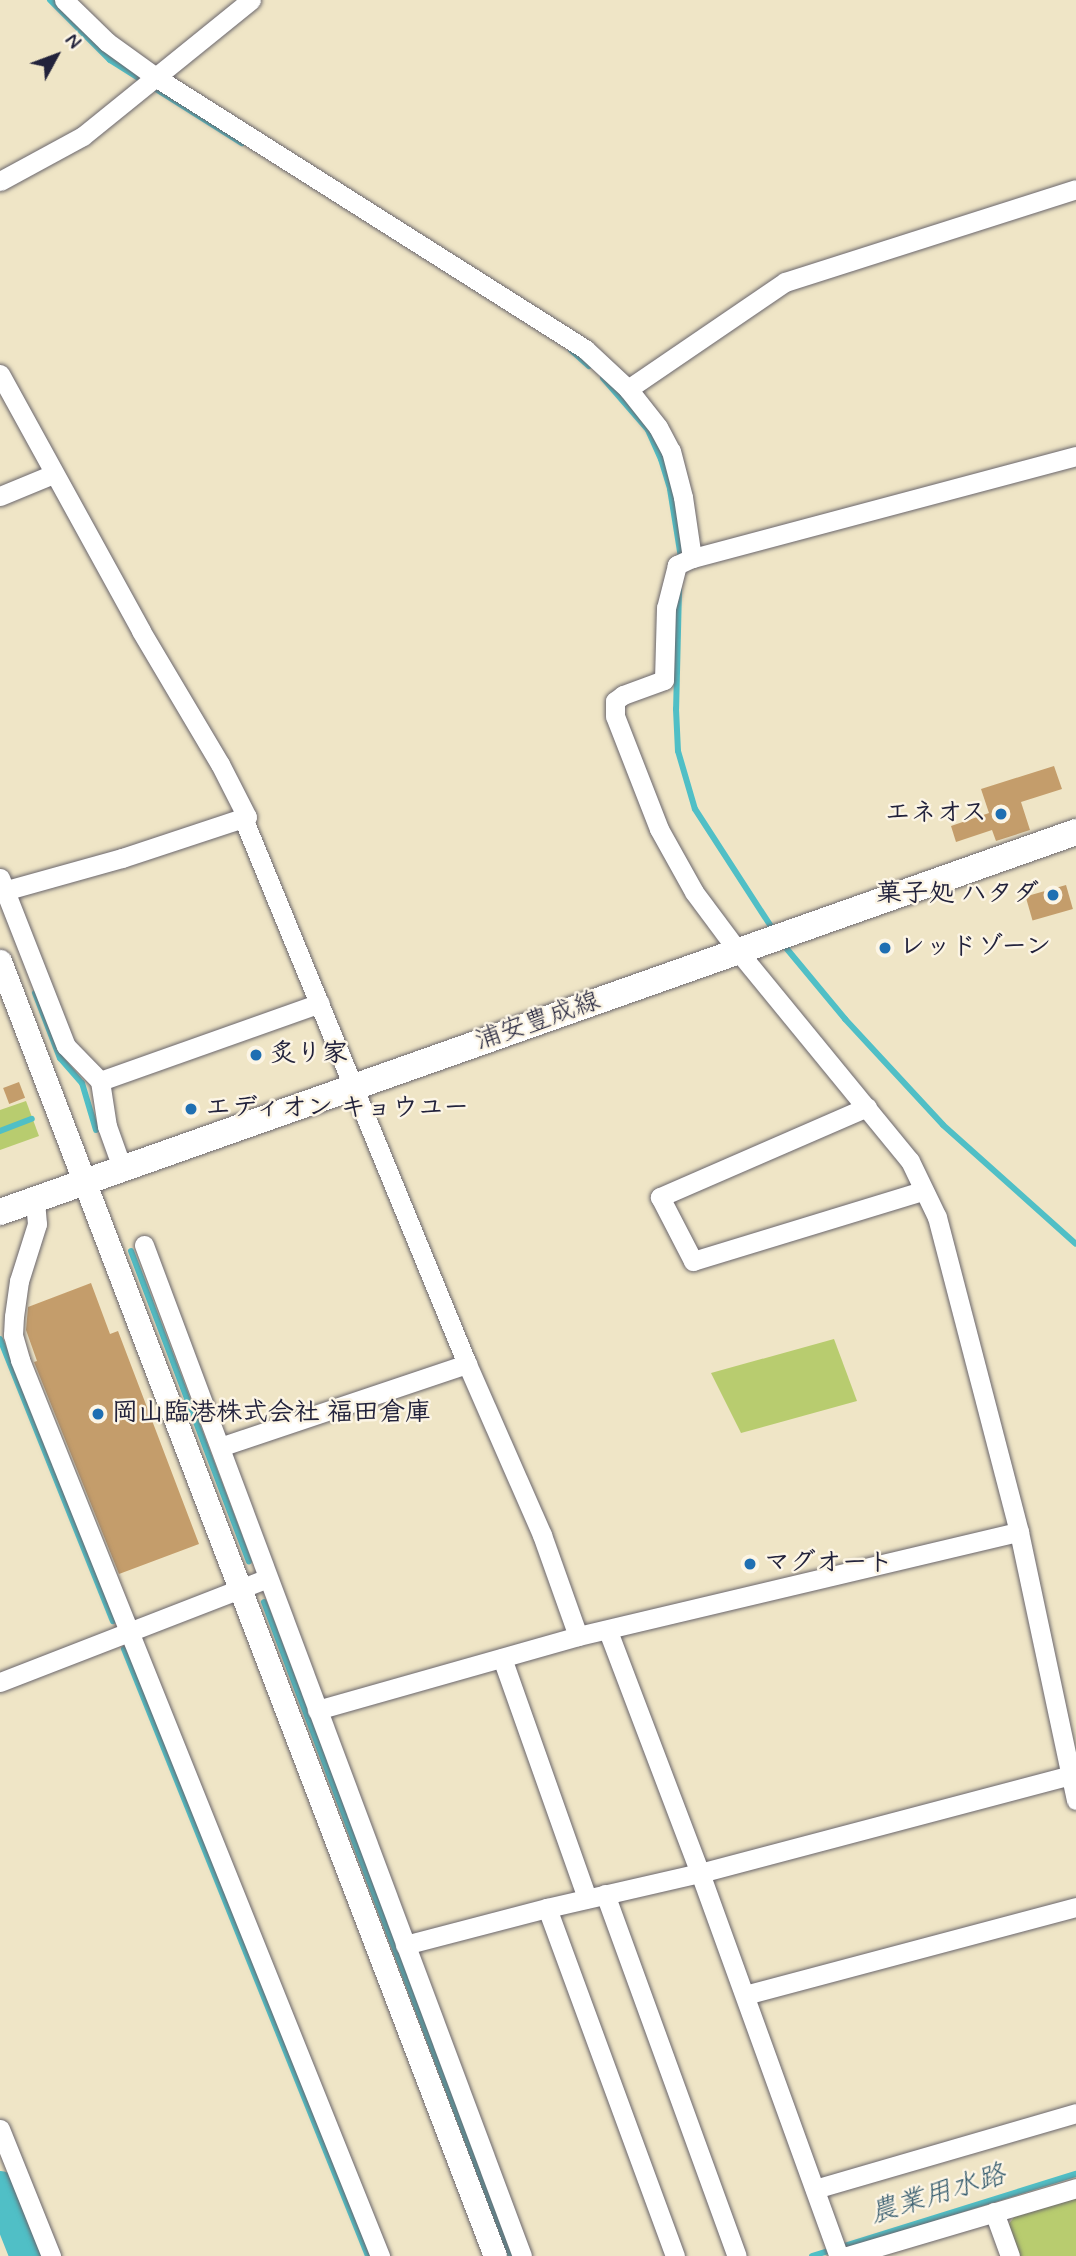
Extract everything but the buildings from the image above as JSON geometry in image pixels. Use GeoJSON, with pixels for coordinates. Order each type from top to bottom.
{"type":"FeatureCollection","features":[{"type":"Feature","properties":{"kind":"main road","name":"浦安豊成線"},"geometry":{"type":"LineString","coordinates":[[0,1212],[1076,832]]}},
{"type":"Feature","properties":{"kind":"street"},"geometry":{"type":"LineString","coordinates":[[64,0],[151,83],[585,349],[628,389],[658,427],[671,451],[683,497],[685,561],[666,608],[664,680],[623,695],[615,701],[615,716],[676,864],[738,951],[909,1161],[937,1217],[1019,1532],[1073,1775],[1076,1800]]}},
{"type":"Feature","properties":{"kind":"street"},"geometry":{"type":"LineString","coordinates":[[0,181],[83,136],[251,0]]}},
{"type":"Feature","properties":{"kind":"street"},"geometry":{"type":"LineString","coordinates":[[628,389],[785,282],[1076,189]]}},
{"type":"Feature","properties":{"kind":"street"},"geometry":{"type":"LineString","coordinates":[[0,374],[53,474],[220,764],[247,817],[2,887],[66,1046],[100,1081],[107,1126],[122,1168]]}},
{"type":"Feature","properties":{"kind":"street"},"geometry":{"type":"LineString","coordinates":[[685,561],[1076,456]]}},
{"type":"Feature","properties":{"kind":"street"},"geometry":{"type":"LineString","coordinates":[[0,496],[53,474]]}},
{"type":"Feature","properties":{"kind":"street"},"geometry":{"type":"LineString","coordinates":[[243,818],[467,1364],[542,1535],[578,1636]]}},
{"type":"Feature","properties":{"kind":"street"},"geometry":{"type":"LineString","coordinates":[[0,961],[495,2256]]}},
{"type":"Feature","properties":{"kind":"street"},"geometry":{"type":"LineString","coordinates":[[100,1081],[320,1003]]}},
{"type":"Feature","properties":{"kind":"street"},"geometry":{"type":"LineString","coordinates":[[867,1107],[660,1197],[693,1261],[922,1191]]}},
{"type":"Feature","properties":{"kind":"street"},"geometry":{"type":"LineString","coordinates":[[35,1200],[37,1224],[19,1281],[13,1335],[20,1360],[380,2256]]}},
{"type":"Feature","properties":{"kind":"street"},"geometry":{"type":"LineString","coordinates":[[144,1245],[522,2256]]}},
{"type":"Feature","properties":{"kind":"street"},"geometry":{"type":"LineString","coordinates":[[220,1447],[467,1364]]}},
{"type":"Feature","properties":{"kind":"street"},"geometry":{"type":"LineString","coordinates":[[317,1710],[578,1636],[1019,1532]]}},
{"type":"Feature","properties":{"kind":"street"},"geometry":{"type":"LineString","coordinates":[[0,1682],[268,1577]]}},
{"type":"Feature","properties":{"kind":"street"},"geometry":{"type":"LineString","coordinates":[[608,1631],[840,2252],[903,2248],[994,2212],[1076,2188]]}},
{"type":"Feature","properties":{"kind":"street"},"geometry":{"type":"LineString","coordinates":[[502,1658],[737,2256]]}},
{"type":"Feature","properties":{"kind":"street"},"geometry":{"type":"LineString","coordinates":[[405,1945],[596,1896],[700,1873],[1073,1775]]}},
{"type":"Feature","properties":{"kind":"street"},"geometry":{"type":"LineString","coordinates":[[745,1995],[1076,1907]]}},
{"type":"Feature","properties":{"kind":"street"},"geometry":{"type":"LineString","coordinates":[[547,1908],[675,2256]]}},
{"type":"Feature","properties":{"kind":"street"},"geometry":{"type":"LineString","coordinates":[[815,2189],[1076,2113]]}},
{"type":"Feature","properties":{"kind":"street"},"geometry":{"type":"LineString","coordinates":[[0,2129],[51,2256]]}},
{"type":"Feature","properties":{"kind":"street"},"geometry":{"type":"LineString","coordinates":[[994,2212],[1010,2256]]}},
{"type":"Feature","properties":{"kind":"green space"},"geometry":{"type":"Polygon","coordinates":[[[26,1101],[39,1136],[0,1150],[0,1110],[26,1101]]]}},
{"type":"Feature","properties":{"kind":"green space"},"geometry":{"type":"Polygon","coordinates":[[[834,1339],[857,1401],[741,1433],[711,1373],[834,1339]]]}},
{"type":"Feature","properties":{"kind":"green space"},"geometry":{"type":"Polygon","coordinates":[[[1076,2197],[1076,2256],[1020,2256],[1009,2224],[1017,2213],[1076,2197]]]}},
{"type":"Feature","properties":{"kind":"waterway"},"geometry":{"type":"LineString","coordinates":[[50,0],[110,60],[242,143]]}},
{"type":"Feature","properties":{"kind":"waterway"},"geometry":{"type":"LineString","coordinates":[[571,350],[589,366]]}},
{"type":"Feature","properties":{"kind":"waterway"},"geometry":{"type":"LineString","coordinates":[[603,378],[648,430],[661,459],[670,489],[681,558]]}},
{"type":"Feature","properties":{"kind":"waterway"},"geometry":{"type":"LineString","coordinates":[[679,590],[676,709],[678,751],[695,809],[774,931]]}},
{"type":"Feature","properties":{"kind":"waterway"},"geometry":{"type":"LineString","coordinates":[[782,943],[845,1019],[943,1125],[1076,1244]]}},
{"type":"Feature","properties":{"kind":"waterway"},"geometry":{"type":"LineString","coordinates":[[35,993],[60,1058],[82,1083],[96,1130]]}},
{"type":"Feature","properties":{"kind":"waterway"},"geometry":{"type":"LineString","coordinates":[[0,1131],[32,1119]]}},
{"type":"Feature","properties":{"kind":"waterway"},"geometry":{"type":"LineString","coordinates":[[131,1251],[249,1561]]}},
{"type":"Feature","properties":{"kind":"waterway"},"geometry":{"type":"LineString","coordinates":[[0,1339],[113,1621]]}},
{"type":"Feature","properties":{"kind":"waterway"},"geometry":{"type":"LineString","coordinates":[[264,1602],[511,2256]]}},
{"type":"Feature","properties":{"kind":"waterway"},"geometry":{"type":"LineString","coordinates":[[124,1649],[368,2256]]}},
{"type":"Feature","properties":{"kind":"waterway","name":"農業用水路"},"geometry":{"type":"LineString","coordinates":[[812,2256],[1076,2174]]}},
{"type":"Feature","properties":{"kind":"waterway"},"geometry":{"type":"LineString","coordinates":[[0,2188],[27,2256]]}},
{"type":"Feature","properties":{"kind":"place","name":"エネオス"},"geometry":{"type":"Point","coordinates":[1001,814]}},
{"type":"Feature","properties":{"kind":"place","name":"菓子処 ハタダ"},"geometry":{"type":"Point","coordinates":[1053,895]}},
{"type":"Feature","properties":{"kind":"place","name":"レッドゾーン"},"geometry":{"type":"Point","coordinates":[885,948]}},
{"type":"Feature","properties":{"kind":"place","name":"炙り家"},"geometry":{"type":"Point","coordinates":[256,1055]}},
{"type":"Feature","properties":{"kind":"place","name":"エディオン キョウユー"},"geometry":{"type":"Point","coordinates":[191,1109]}},
{"type":"Feature","properties":{"kind":"place","name":"岡山臨港株式会社 福田倉庫"},"geometry":{"type":"Point","coordinates":[98,1414]}},
{"type":"Feature","properties":{"kind":"place","name":"マグオート"},"geometry":{"type":"Point","coordinates":[750,1564]}}]}
